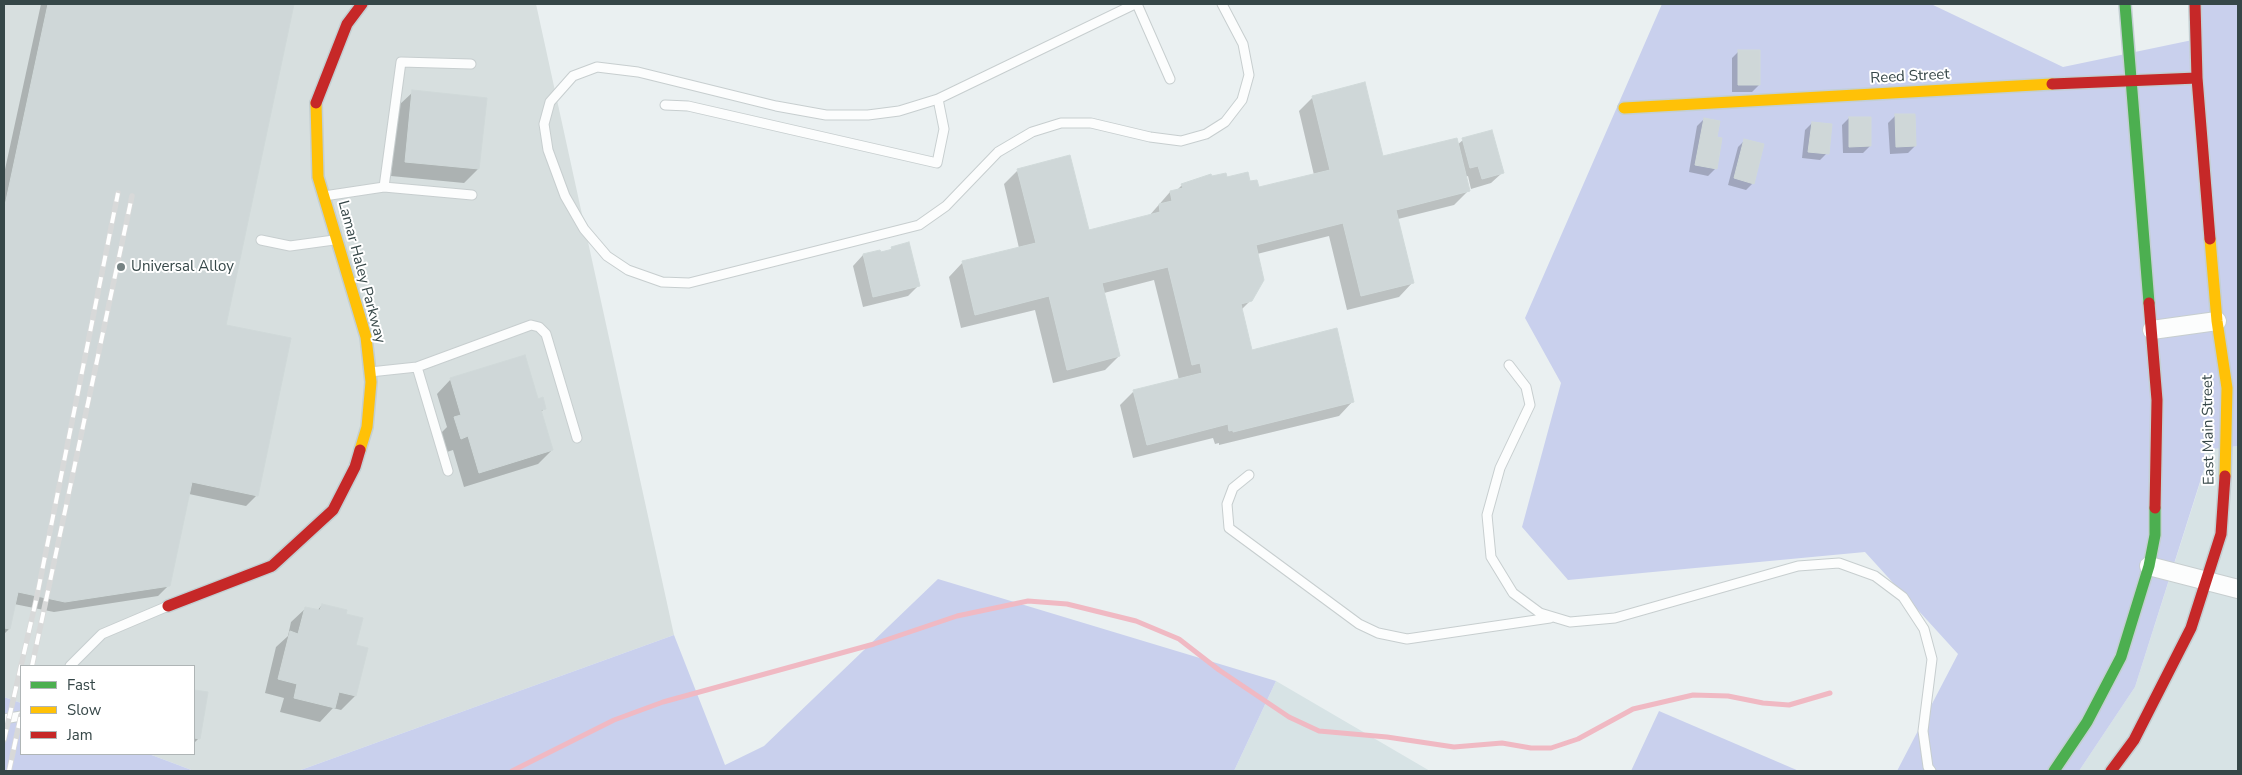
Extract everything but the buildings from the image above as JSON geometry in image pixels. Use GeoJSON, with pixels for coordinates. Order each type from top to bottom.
{"type":"FeatureCollection","features":[{"type":"Feature","properties":{"kind":"main road","name":"Lamar Haley Parkway"},"geometry":{"type":"LineString","coordinates":[[168,606],[272,566],[332,510],[355,467],[367,427],[371,382],[370,372],[366,337],[318,177],[316,101],[346,24],[362,4]]}},
{"type":"Feature","properties":{"kind":"main road"},"geometry":{"type":"LineString","coordinates":[[2054,771],[2087,722],[2121,657],[2149,566],[2155,535],[2157,400],[2125,4]]}},
{"type":"Feature","properties":{"kind":"main road","name":"East Main Street"},"geometry":{"type":"LineString","coordinates":[[2111,771],[2134,740],[2191,628],[2221,534],[2225,500],[2227,388],[2218,321],[2197,78],[2195,4]]}},
{"type":"Feature","properties":{"kind":"main road","name":"Reed Street"},"geometry":{"type":"LineString","coordinates":[[1624,108],[2197,78]]}},
{"type":"Feature","properties":{"kind":"street"},"geometry":{"type":"LineString","coordinates":[[2152,330],[2218,321]]}},
{"type":"Feature","properties":{"kind":"street"},"geometry":{"type":"LineString","coordinates":[[2149,566],[2238,589]]}},
{"type":"Feature","properties":{"kind":"lane"},"geometry":{"type":"LineString","coordinates":[[1170,79],[1136,4],[938,99],[899,111],[868,115],[826,115],[776,106],[638,72],[597,67],[573,76],[550,102],[544,124],[548,150],[565,196],[584,229],[608,256],[628,270],[662,282],[689,283],[919,225],[946,206],[998,152],[1032,132],[1061,123],[1091,123],[1150,137],[1182,141],[1206,134],[1226,122],[1242,100],[1249,74],[1242,44],[1222,4]]}},
{"type":"Feature","properties":{"kind":"lane"},"geometry":{"type":"LineString","coordinates":[[384,187],[401,62],[471,64]]}},
{"type":"Feature","properties":{"kind":"lane"},"geometry":{"type":"LineString","coordinates":[[665,105],[688,106],[937,163],[944,129],[938,99]]}},
{"type":"Feature","properties":{"kind":"lane"},"geometry":{"type":"LineString","coordinates":[[324,196],[384,187],[472,195]]}},
{"type":"Feature","properties":{"kind":"lane"},"geometry":{"type":"LineString","coordinates":[[261,240],[290,246],[337,239]]}},
{"type":"Feature","properties":{"kind":"lane"},"geometry":{"type":"LineString","coordinates":[[370,372],[417,367],[531,325],[539,327],[546,334],[576,438]]}},
{"type":"Feature","properties":{"kind":"lane"},"geometry":{"type":"LineString","coordinates":[[1509,365],[1526,387],[1530,405],[1500,468],[1487,515],[1491,557],[1513,593],[1540,613],[1570,622],[1615,618],[1798,566],[1839,563],[1875,576],[1903,598],[1924,629],[1932,659],[1923,731],[1928,767],[1931,771]]}},
{"type":"Feature","properties":{"kind":"lane"},"geometry":{"type":"LineString","coordinates":[[417,367],[448,471]]}},
{"type":"Feature","properties":{"kind":"lane"},"geometry":{"type":"LineString","coordinates":[[1249,475],[1233,488],[1226,504],[1229,528],[1358,624],[1378,634],[1407,639],[1554,618]]}},
{"type":"Feature","properties":{"kind":"lane"},"geometry":{"type":"LineString","coordinates":[[71,665],[102,634],[168,606]]}},
{"type":"Feature","properties":{"kind":"lane"},"geometry":{"type":"LineString","coordinates":[[4,719],[20,716]]}},
{"type":"Feature","properties":{"kind":"shaded area"},"geometry":{"type":"Polygon","coordinates":[[[4,4],[536,4],[674,635],[298,771],[194,771],[152,755],[195,755],[195,665],[20,665],[20,703],[4,697],[4,4]]]}},
{"type":"Feature","properties":{"kind":"shaded area"},"geometry":{"type":"Polygon","coordinates":[[[1662,4],[1931,4],[2063,67],[2202,38],[2194,4],[2238,4],[2238,446],[2204,450],[2206,463],[2135,687],[2079,771],[1897,771],[1958,654],[1865,552],[1568,580],[1522,527],[1561,383],[1525,318],[1662,4]]]}},
{"type":"Feature","properties":{"kind":"shaded area"},"geometry":{"type":"Polygon","coordinates":[[[2238,446],[2238,771],[2079,771],[2135,687],[2206,464],[2204,449],[2238,446]]]}},
{"type":"Feature","properties":{"kind":"shaded area"},"geometry":{"type":"Polygon","coordinates":[[[938,579],[1276,681],[1234,771],[298,771],[674,635],[725,765],[764,746],[938,579]]]}},
{"type":"Feature","properties":{"kind":"shaded area"},"geometry":{"type":"Polygon","coordinates":[[[1276,681],[1430,771],[1234,771],[1276,681]]]}},
{"type":"Feature","properties":{"kind":"shaded area"},"geometry":{"type":"Polygon","coordinates":[[[4,697],[20,703],[20,755],[152,755],[194,771],[4,771],[4,697]]]}},
{"type":"Feature","properties":{"kind":"shaded area"},"geometry":{"type":"Polygon","coordinates":[[[1659,711],[1799,771],[1631,771],[1659,711]]]}},
{"type":"Feature","properties":{"kind":"waterway"},"geometry":{"type":"LineString","coordinates":[[512,771],[614,720],[663,702],[874,644],[957,616],[1028,601],[1067,604],[1136,621],[1179,639],[1219,670],[1289,717],[1319,731],[1387,737],[1454,747],[1502,743],[1531,748],[1551,748],[1578,739],[1633,709],[1693,695],[1728,696],[1763,703],[1789,705],[1830,693]]}},
{"type":"Feature","properties":{"kind":"railway"},"geometry":{"type":"LineString","coordinates":[[21,665],[37,596],[118,193]]}},
{"type":"Feature","properties":{"kind":"railway"},"geometry":{"type":"LineString","coordinates":[[32,665],[132,196]]}},
{"type":"Feature","properties":{"kind":"railway"},"geometry":{"type":"LineString","coordinates":[[4,740],[20,670]]}},
{"type":"Feature","properties":{"kind":"railway"},"geometry":{"type":"LineString","coordinates":[[9,771],[20,720]]}},
{"type":"Feature","properties":{"kind":"traffic: fast"},"geometry":{"type":"LineString","coordinates":[[2125,4],[2149,303]]}},
{"type":"Feature","properties":{"kind":"traffic: fast"},"geometry":{"type":"LineString","coordinates":[[2054,771],[2087,722],[2121,657],[2149,566],[2155,535],[2155,508]]}},
{"type":"Feature","properties":{"kind":"traffic: slow"},"geometry":{"type":"LineString","coordinates":[[1624,108],[2052,84]]}},
{"type":"Feature","properties":{"kind":"traffic: slow"},"geometry":{"type":"LineString","coordinates":[[316,103],[318,177],[366,337],[371,382],[367,427],[360,450]]}},
{"type":"Feature","properties":{"kind":"traffic: slow"},"geometry":{"type":"LineString","coordinates":[[2210,239],[2217,321],[2227,388],[2225,476]]}},
{"type":"Feature","properties":{"kind":"traffic: jam"},"geometry":{"type":"LineString","coordinates":[[316,103],[347,24],[362,4]]}},
{"type":"Feature","properties":{"kind":"traffic: jam"},"geometry":{"type":"LineString","coordinates":[[2195,4],[2197,78],[2210,239]]}},
{"type":"Feature","properties":{"kind":"traffic: jam"},"geometry":{"type":"LineString","coordinates":[[2052,84],[2197,78]]}},
{"type":"Feature","properties":{"kind":"traffic: jam"},"geometry":{"type":"LineString","coordinates":[[2149,303],[2157,400],[2155,508]]}},
{"type":"Feature","properties":{"kind":"traffic: jam"},"geometry":{"type":"LineString","coordinates":[[168,606],[272,566],[333,510],[355,467],[360,450]]}},
{"type":"Feature","properties":{"kind":"traffic: jam"},"geometry":{"type":"LineString","coordinates":[[2111,771],[2134,740],[2191,628],[2221,534],[2225,476]]}},
{"type":"Feature","properties":{"kind":"place","name":"Universal Alloy"},"geometry":{"type":"Point","coordinates":[121,267]}}]}
